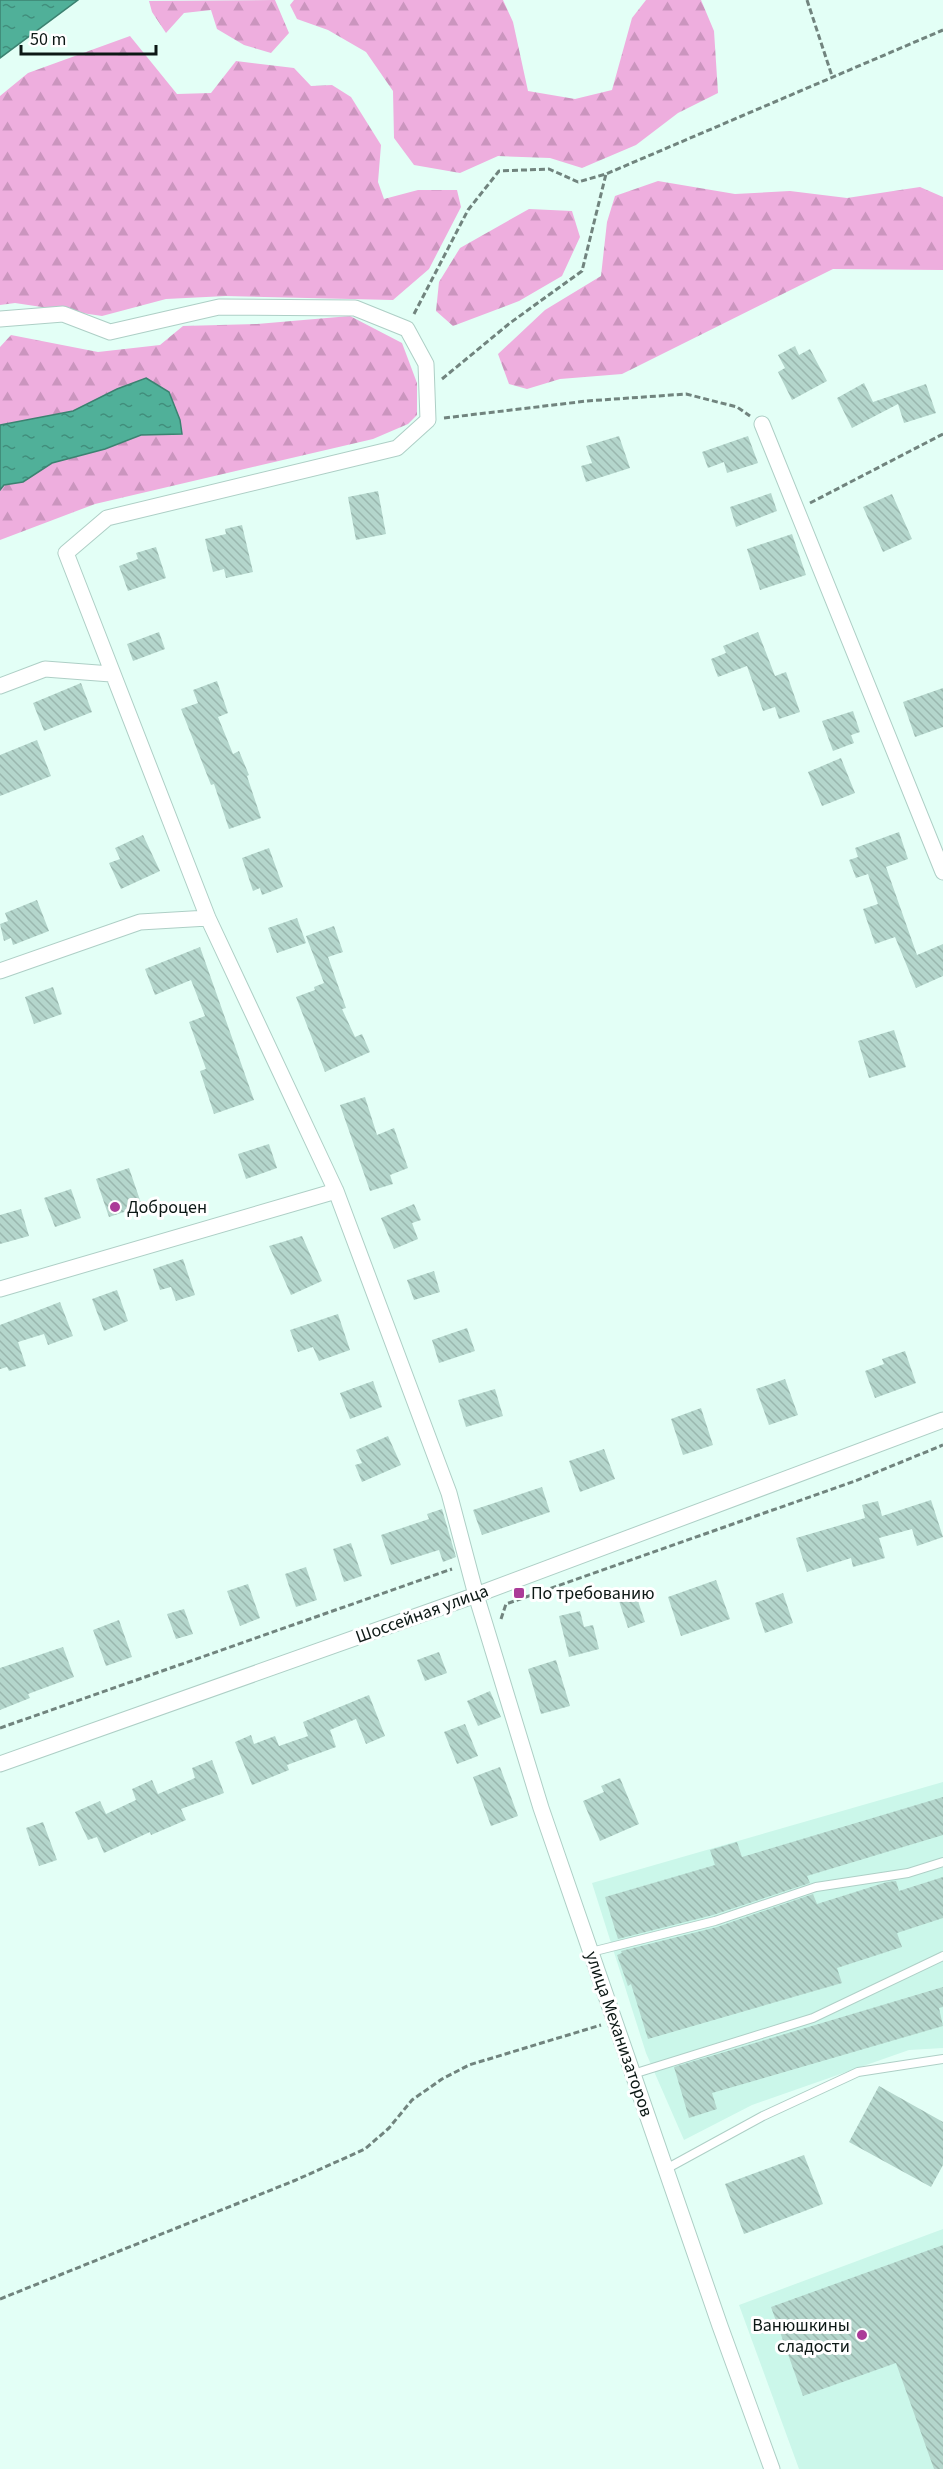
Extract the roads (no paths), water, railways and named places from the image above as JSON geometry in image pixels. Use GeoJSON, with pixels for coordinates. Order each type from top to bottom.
{"type":"FeatureCollection","features":[{"type":"Feature","properties":{"kind":"street","name":"улица Механизаторов"},"geometry":{"type":"LineString","coordinates":[[0,319],[63,314],[110,332],[219,307],[355,308],[407,329],[426,364],[428,420],[397,448],[107,518],[66,554],[111,675],[208,918],[336,1191],[449,1492],[476,1595],[541,1808],[665,2169],[772,2469]]}},
{"type":"Feature","properties":{"kind":"street"},"geometry":{"type":"LineString","coordinates":[[762,424],[795,511],[943,872]]}},
{"type":"Feature","properties":{"kind":"street"},"geometry":{"type":"LineString","coordinates":[[0,686],[45,669],[111,675]]}},
{"type":"Feature","properties":{"kind":"street"},"geometry":{"type":"LineString","coordinates":[[0,971],[140,922],[208,918]]}},
{"type":"Feature","properties":{"kind":"street"},"geometry":{"type":"LineString","coordinates":[[0,1288],[336,1191]]}},
{"type":"Feature","properties":{"kind":"street","name":"Шоссейная улица"},"geometry":{"type":"LineString","coordinates":[[0,1764],[476,1595],[943,1420]]}},
{"type":"Feature","properties":{"kind":"lane"},"geometry":{"type":"LineString","coordinates":[[591,1953],[715,1921],[816,1887],[908,1873],[943,1862]]}},
{"type":"Feature","properties":{"kind":"lane"},"geometry":{"type":"LineString","coordinates":[[633,2074],[813,2018],[943,1956]]}},
{"type":"Feature","properties":{"kind":"lane"},"geometry":{"type":"LineString","coordinates":[[665,2169],[764,2116],[858,2072],[943,2059]]}},
{"type":"Feature","properties":{"kind":"water"},"geometry":{"type":"Polygon","coordinates":[[[0,0],[78,0],[0,58],[0,0]]]}},
{"type":"Feature","properties":{"kind":"water"},"geometry":{"type":"Polygon","coordinates":[[[146,378],[169,392],[180,420],[182,434],[141,435],[105,449],[52,463],[23,482],[4,485],[0,490],[0,425],[73,411],[117,389],[146,378]]]}},
{"type":"Feature","properties":{"kind":"place","name":"Доброцен"},"geometry":{"type":"Point","coordinates":[115,1207]}},
{"type":"Feature","properties":{"kind":"place","name":"По требованию"},"geometry":{"type":"Point","coordinates":[519,1593]}},
{"type":"Feature","properties":{"kind":"place","name":"Ванюшкины сладости"},"geometry":{"type":"Point","coordinates":[862,2335]}}]}
